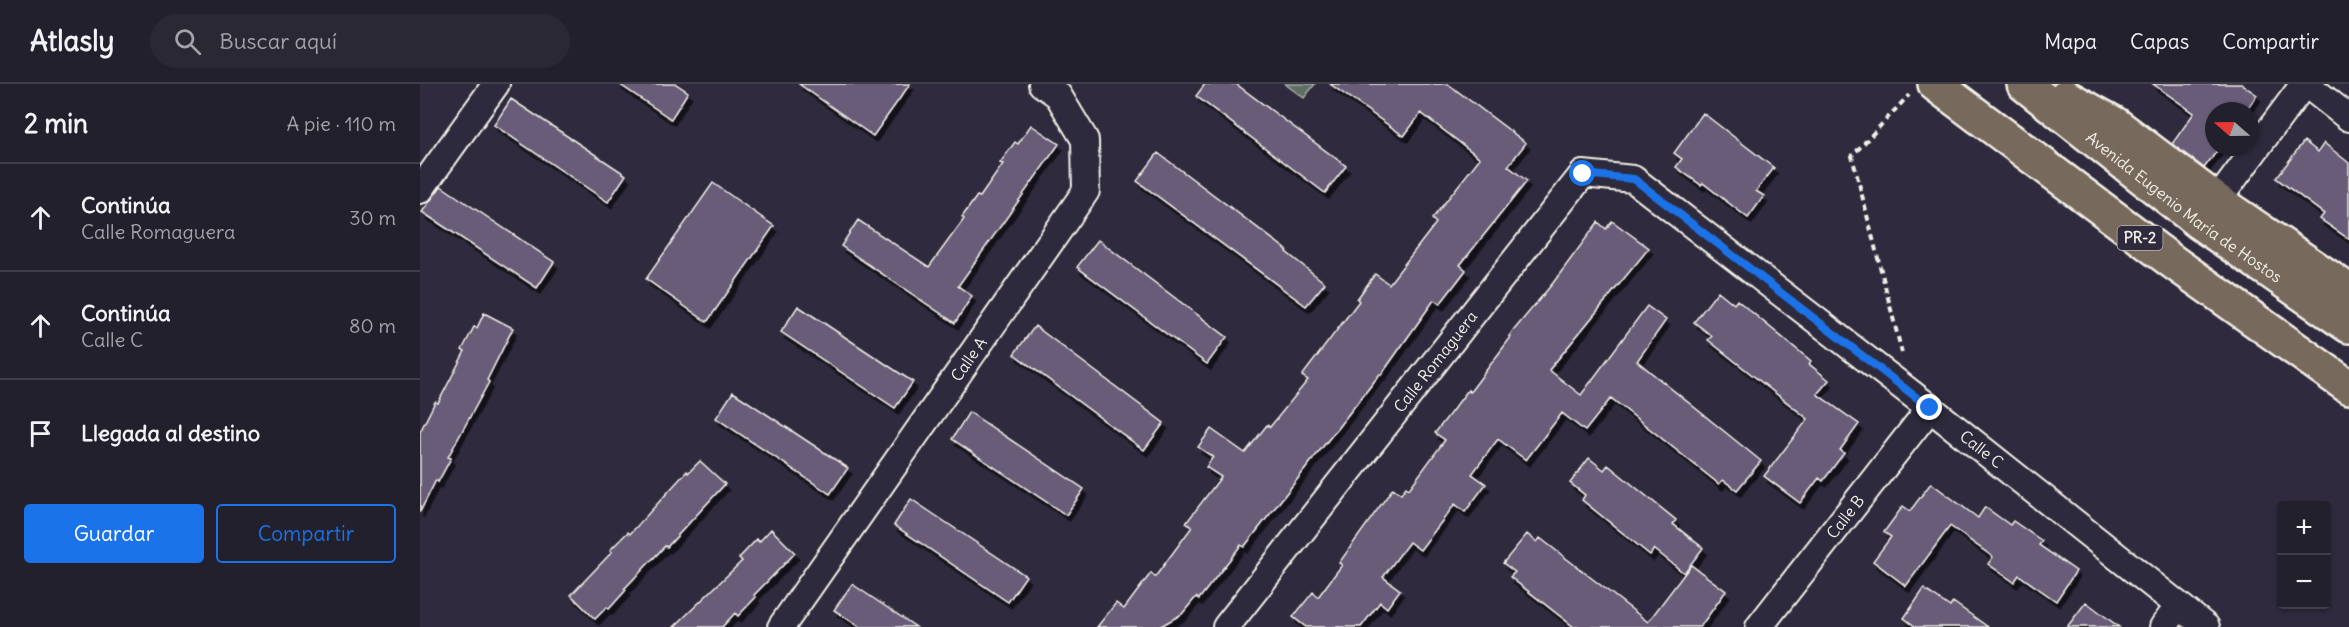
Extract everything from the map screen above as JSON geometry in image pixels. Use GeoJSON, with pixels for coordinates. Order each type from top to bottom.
{"type":"FeatureCollection","features":[{"type":"Feature","properties":{"kind":"highway","name":"Avenida Eugenio María de Hostos"},"geometry":{"type":"LineString","coordinates":[[2024,84],[2200,223],[2349,326]]}},
{"type":"Feature","properties":{"kind":"highway"},"geometry":{"type":"LineString","coordinates":[[2043,84],[2115,124],[2217,201],[2349,291]]}},
{"type":"Feature","properties":{"kind":"highway","name":"PR-2"},"geometry":{"type":"LineString","coordinates":[[1921,91],[2173,262],[2349,387]]}},
{"type":"Feature","properties":{"kind":"street"},"geometry":{"type":"LineString","coordinates":[[420,190],[496,84]]}},
{"type":"Feature","properties":{"kind":"street","name":"Calle A"},"geometry":{"type":"LineString","coordinates":[[781,627],[1086,191],[1085,140],[1058,95],[1042,84]]}},
{"type":"Feature","properties":{"kind":"street"},"geometry":{"type":"LineString","coordinates":[[2217,201],[2305,84],[2349,118]]}},
{"type":"Feature","properties":{"kind":"street","name":"Calle Romaguera"},"geometry":{"type":"LineString","coordinates":[[1226,627],[1583,174],[1634,179],[1671,208]]}},
{"type":"Feature","properties":{"kind":"street","name":"Calle C"},"geometry":{"type":"LineString","coordinates":[[1671,208],[1922,401],[2206,627]]}},
{"type":"Feature","properties":{"kind":"street","name":"Calle B"},"geometry":{"type":"LineString","coordinates":[[1759,627],[1922,401]]}},
{"type":"Feature","properties":{"kind":"street"},"geometry":{"type":"LineString","coordinates":[[2163,627],[2179,606]]}},
{"type":"Feature","properties":{"kind":"path"},"geometry":{"type":"LineString","coordinates":[[1921,91],[1852,156],[1922,401]]}},
{"type":"Feature","properties":{"kind":"green space"},"geometry":{"type":"Polygon","coordinates":[[[1285,84],[1315,84],[1304,98],[1285,84]]]}},
{"type":"Feature","properties":{"kind":"building"},"geometry":{"type":"Polygon","coordinates":[[[619,84],[676,84],[688,92],[671,119],[619,84]]]}},
{"type":"Feature","properties":{"kind":"building"},"geometry":{"type":"Polygon","coordinates":[[[799,84],[910,84],[873,136],[799,84]]]}},
{"type":"Feature","properties":{"kind":"building"},"geometry":{"type":"Polygon","coordinates":[[[1205,84],[1236,84],[1346,166],[1325,193],[1196,96],[1205,84]]]}},
{"type":"Feature","properties":{"kind":"building"},"geometry":{"type":"Polygon","coordinates":[[[1330,84],[1448,84],[1526,143],[1508,166],[1527,181],[1460,265],[1466,270],[1440,304],[1434,300],[1381,375],[1244,547],[1241,545],[1199,599],[1196,597],[1182,614],[1159,627],[1097,627],[1116,603],[1124,609],[1151,573],[1155,577],[1192,527],[1186,523],[1221,477],[1206,467],[1213,457],[1198,447],[1211,429],[1245,453],[1267,425],[1270,427],[1308,380],[1302,376],[1359,301],[1357,299],[1375,274],[1389,284],[1436,223],[1432,219],[1480,158],[1421,113],[1404,136],[1330,84]]]}},
{"type":"Feature","properties":{"kind":"building"},"geometry":{"type":"Polygon","coordinates":[[[2153,84],[2241,84],[2257,95],[2252,102],[2205,102],[2205,156],[2213,156],[2204,168],[2172,144],[2194,113],[2153,84]]]}},
{"type":"Feature","properties":{"kind":"building"},"geometry":{"type":"Polygon","coordinates":[[[511,99],[626,175],[608,202],[494,125],[511,99]]]}},
{"type":"Feature","properties":{"kind":"building"},"geometry":{"type":"Polygon","coordinates":[[[1703,113],[1774,168],[1756,191],[1764,196],[1748,218],[1703,183],[1701,185],[1676,167],[1682,159],[1674,153],[1703,113]]]}},
{"type":"Feature","properties":{"kind":"building"},"geometry":{"type":"Polygon","coordinates":[[[1031,125],[1059,144],[958,286],[972,296],[955,323],[841,246],[858,220],[929,267],[964,219],[962,217],[977,196],[980,197],[1003,164],[1000,163],[1015,142],[1018,144],[1031,125]]]}},
{"type":"Feature","properties":{"kind":"building"},"geometry":{"type":"Polygon","coordinates":[[[2304,141],[2318,152],[2324,143],[2349,163],[2349,239],[2320,219],[2324,214],[2276,178],[2304,141]]]}},
{"type":"Feature","properties":{"kind":"building"},"geometry":{"type":"Polygon","coordinates":[[[1158,153],[1287,250],[1286,252],[1325,283],[1306,306],[1137,181],[1158,153]]]}},
{"type":"Feature","properties":{"kind":"building"},"geometry":{"type":"Polygon","coordinates":[[[713,183],[774,226],[707,322],[646,279],[713,183]]]}},
{"type":"Feature","properties":{"kind":"building"},"geometry":{"type":"Polygon","coordinates":[[[441,186],[554,262],[537,288],[422,212],[441,186]]]}},
{"type":"Feature","properties":{"kind":"building"},"geometry":{"type":"Polygon","coordinates":[[[1612,221],[1649,248],[1549,370],[1581,395],[1647,306],[1666,320],[1637,361],[1761,461],[1737,490],[1723,480],[1719,484],[1611,398],[1585,431],[1562,413],[1526,460],[1498,439],[1472,474],[1486,484],[1465,512],[1455,504],[1420,550],[1409,542],[1383,577],[1400,590],[1387,608],[1380,602],[1361,627],[1306,627],[1293,617],[1313,592],[1318,597],[1342,565],[1339,563],[1393,488],[1401,494],[1406,487],[1409,489],[1445,440],[1435,433],[1468,390],[1470,392],[1511,337],[1509,336],[1553,283],[1598,222],[1606,229],[1612,221]]]}},
{"type":"Feature","properties":{"kind":"building"},"geometry":{"type":"Polygon","coordinates":[[[1098,240],[1227,337],[1207,364],[1077,267],[1098,240]]]}},
{"type":"Feature","properties":{"kind":"building"},"geometry":{"type":"Polygon","coordinates":[[[1718,291],[1734,304],[1737,300],[1811,361],[1809,364],[1829,380],[1817,394],[1859,424],[1840,450],[1844,453],[1823,481],[1819,478],[1800,503],[1764,476],[1808,419],[1708,340],[1712,336],[1694,322],[1718,291]]]}},
{"type":"Feature","properties":{"kind":"building"},"geometry":{"type":"Polygon","coordinates":[[[798,306],[913,382],[895,408],[781,332],[798,306]]]}},
{"type":"Feature","properties":{"kind":"building"},"geometry":{"type":"Polygon","coordinates":[[[484,313],[513,328],[487,380],[489,382],[448,457],[451,458],[438,482],[436,480],[420,512],[420,432],[465,351],[462,350],[474,327],[477,328],[484,313]]]}},
{"type":"Feature","properties":{"kind":"building"},"geometry":{"type":"Polygon","coordinates":[[[1035,326],[1164,423],[1144,450],[1014,354],[1035,326]]]}},
{"type":"Feature","properties":{"kind":"building"},"geometry":{"type":"Polygon","coordinates":[[[733,392],[848,468],[830,494],[716,418],[733,392]]]}},
{"type":"Feature","properties":{"kind":"building"},"geometry":{"type":"Polygon","coordinates":[[[969,412],[1084,489],[1066,515],[952,439],[969,412]]]}},
{"type":"Feature","properties":{"kind":"building"},"geometry":{"type":"Polygon","coordinates":[[[1589,458],[1604,470],[1608,465],[1676,520],[1673,524],[1703,548],[1684,573],[1654,549],[1650,555],[1582,500],[1585,495],[1570,483],[1589,458]]]}},
{"type":"Feature","properties":{"kind":"building"},"geometry":{"type":"Polygon","coordinates":[[[700,461],[725,484],[667,547],[665,546],[624,589],[626,590],[609,609],[607,607],[595,619],[571,595],[612,552],[610,550],[628,532],[630,534],[687,471],[688,473],[700,461]]]}},
{"type":"Feature","properties":{"kind":"building"},"geometry":{"type":"Polygon","coordinates":[[[1931,483],[1978,518],[1985,507],[2010,525],[2013,521],[2042,541],[2039,545],[2076,571],[2056,601],[2019,575],[2014,582],[1988,564],[1993,557],[1950,526],[1906,586],[1873,561],[1891,537],[1884,532],[1903,506],[1910,511],[1931,483]]]}},
{"type":"Feature","properties":{"kind":"building"},"geometry":{"type":"Polygon","coordinates":[[[911,499],[1026,576],[1008,602],[894,525],[911,499]]]}},
{"type":"Feature","properties":{"kind":"building"},"geometry":{"type":"Polygon","coordinates":[[[771,529],[795,553],[754,595],[756,597],[738,616],[735,613],[722,627],[674,627],[742,561],[739,558],[757,539],[759,542],[771,529]]]}},
{"type":"Feature","properties":{"kind":"building"},"geometry":{"type":"Polygon","coordinates":[[[1527,534],[1537,542],[1540,538],[1648,622],[1691,565],[1726,591],[1700,627],[1574,627],[1510,577],[1515,572],[1503,563],[1527,534]]]}},
{"type":"Feature","properties":{"kind":"building"},"geometry":{"type":"Polygon","coordinates":[[[852,584],[916,627],[860,627],[834,610],[852,584]]]}},
{"type":"Feature","properties":{"kind":"building"},"geometry":{"type":"Polygon","coordinates":[[[1924,589],[1950,607],[1953,602],[1988,627],[1916,627],[1904,618],[1924,589]]]}},
{"type":"Feature","properties":{"kind":"building"},"geometry":{"type":"Polygon","coordinates":[[[2086,602],[2119,627],[2067,627],[2086,602]]]}},
{"type":"Feature","properties":{"kind":"route"},"geometry":{"type":"LineString","coordinates":[[1583,174],[1634,179],[1930,408]]}}]}
